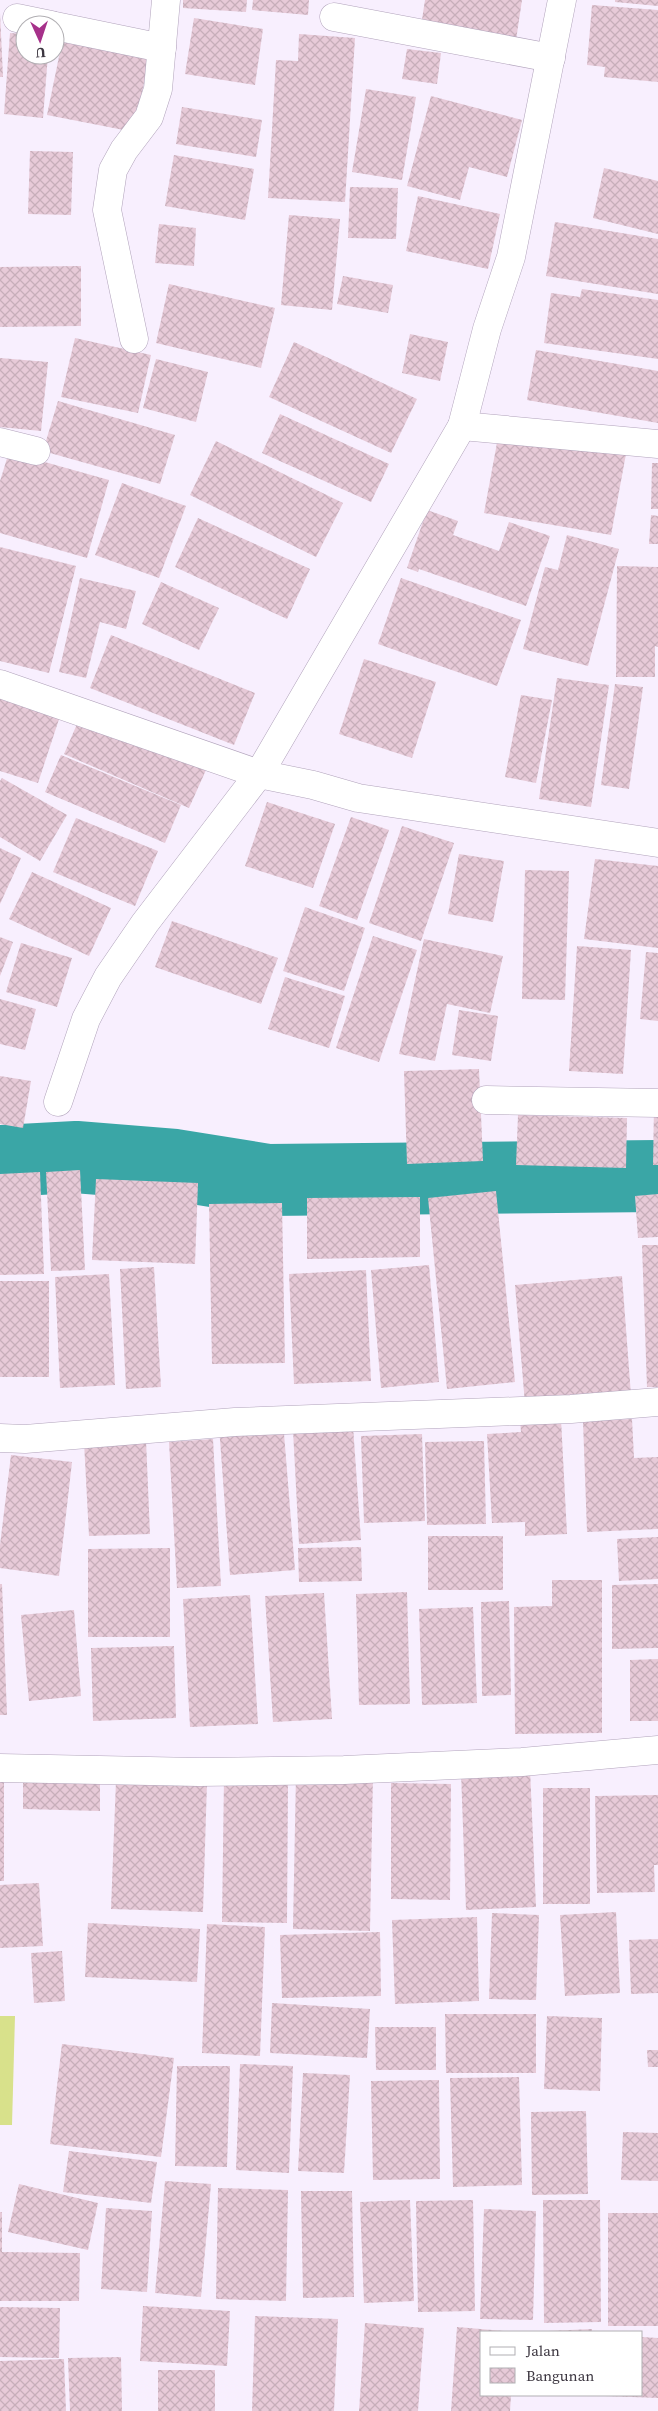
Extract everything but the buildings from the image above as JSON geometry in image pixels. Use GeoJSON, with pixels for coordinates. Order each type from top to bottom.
{"type":"FeatureCollection","features":[{"type":"Feature","properties":{"kind":"street"},"geometry":{"type":"LineString","coordinates":[[134,339],[106,210],[113,170],[124,150],[149,118],[158,89],[166,0]]}},
{"type":"Feature","properties":{"kind":"street"},"geometry":{"type":"LineString","coordinates":[[58,1102],[86,1019],[108,977],[145,923],[259,774],[462,426],[487,329],[511,257],[562,0]]}},
{"type":"Feature","properties":{"kind":"street"},"geometry":{"type":"LineString","coordinates":[[334,18],[551,58]]}},
{"type":"Feature","properties":{"kind":"street"},"geometry":{"type":"LineString","coordinates":[[65,28],[162,48]]}},
{"type":"Feature","properties":{"kind":"street"},"geometry":{"type":"LineString","coordinates":[[462,426],[658,444]]}},
{"type":"Feature","properties":{"kind":"street"},"geometry":{"type":"LineString","coordinates":[[0,442],[36,451]]}},
{"type":"Feature","properties":{"kind":"street"},"geometry":{"type":"LineString","coordinates":[[0,684],[259,774],[313,785],[358,798],[658,843]]}},
{"type":"Feature","properties":{"kind":"street"},"geometry":{"type":"LineString","coordinates":[[486,1100],[658,1103]]}},
{"type":"Feature","properties":{"kind":"street"},"geometry":{"type":"LineString","coordinates":[[0,1438],[25,1438],[235,1422],[571,1409],[658,1402]]}},
{"type":"Feature","properties":{"kind":"street"},"geometry":{"type":"LineString","coordinates":[[0,1768],[199,1772],[344,1770],[522,1762],[658,1750]]}},
{"type":"Feature","properties":{"kind":"green space"},"geometry":{"type":"Polygon","coordinates":[[[0,2016],[15,2016],[12,2125],[0,2125],[0,2016]]]}},
{"type":"Feature","properties":{"kind":"waterway"},"geometry":{"type":"LineString","coordinates":[[0,1161],[76,1157],[175,1165],[268,1180],[658,1176]]}}]}
